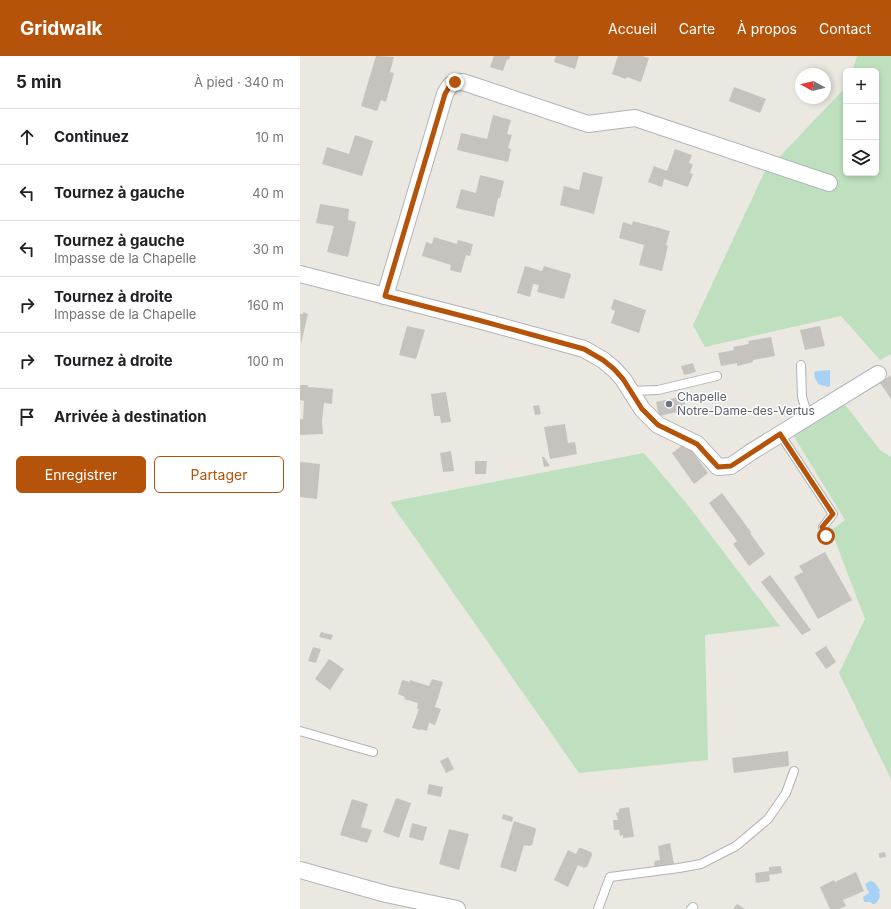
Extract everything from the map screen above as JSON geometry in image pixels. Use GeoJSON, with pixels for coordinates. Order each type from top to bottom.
{"type":"FeatureCollection","features":[{"type":"Feature","properties":{"kind":"street"},"geometry":{"type":"LineString","coordinates":[[385,296],[445,94],[449,87],[455,82],[463,82],[588,124],[636,118],[829,183]]}},
{"type":"Feature","properties":{"kind":"street"},"geometry":{"type":"LineString","coordinates":[[300,274],[584,349],[603,360],[614,369],[623,379],[642,409],[658,425],[697,444],[718,467],[731,466],[878,374]]}},
{"type":"Feature","properties":{"kind":"street"},"geometry":{"type":"LineString","coordinates":[[300,870],[386,894],[457,909]]}},
{"type":"Feature","properties":{"kind":"lane"},"geometry":{"type":"LineString","coordinates":[[802,365],[802,397],[808,417]]}},
{"type":"Feature","properties":{"kind":"lane"},"geometry":{"type":"LineString","coordinates":[[631,391],[658,390],[717,376]]}},
{"type":"Feature","properties":{"kind":"lane"},"geometry":{"type":"LineString","coordinates":[[780,434],[833,514],[822,527],[826,536]]}},
{"type":"Feature","properties":{"kind":"lane"},"geometry":{"type":"LineString","coordinates":[[300,731],[374,752]]}},
{"type":"Feature","properties":{"kind":"lane"},"geometry":{"type":"LineString","coordinates":[[598,909],[610,877],[701,864],[736,846],[768,819],[786,793],[794,771]]}},
{"type":"Feature","properties":{"kind":"green space"},"geometry":{"type":"Polygon","coordinates":[[[857,56],[891,56],[891,354],[880,360],[841,316],[705,347],[693,325],[764,173],[843,90],[843,176],[879,176],[879,68],[853,68],[857,56]]]}},
{"type":"Feature","properties":{"kind":"green space"},"geometry":{"type":"Polygon","coordinates":[[[843,402],[880,450],[891,457],[891,779],[839,673],[865,619],[831,530],[845,520],[793,435],[843,402]]]}},
{"type":"Feature","properties":{"kind":"green space"},"geometry":{"type":"Polygon","coordinates":[[[644,453],[687,504],[780,626],[705,635],[708,760],[579,773],[390,502],[644,453]]]}},
{"type":"Feature","properties":{"kind":"water"},"geometry":{"type":"Polygon","coordinates":[[[830,370],[830,386],[828,387],[818,384],[814,372],[830,370]]]}},
{"type":"Feature","properties":{"kind":"water"},"geometry":{"type":"Polygon","coordinates":[[[870,881],[874,882],[880,890],[878,901],[875,904],[864,902],[863,897],[869,893],[865,884],[870,881]]]}},
{"type":"Feature","properties":{"kind":"building"},"geometry":{"type":"Polygon","coordinates":[[[376,56],[394,57],[390,72],[394,73],[386,102],[381,100],[377,111],[361,106],[376,56]]]}},
{"type":"Feature","properties":{"kind":"building"},"geometry":{"type":"Polygon","coordinates":[[[494,56],[510,56],[509,60],[507,59],[503,71],[490,67],[494,56]]]}},
{"type":"Feature","properties":{"kind":"building"},"geometry":{"type":"Polygon","coordinates":[[[556,56],[579,56],[575,69],[554,62],[556,56]]]}},
{"type":"Feature","properties":{"kind":"building"},"geometry":{"type":"Polygon","coordinates":[[[618,56],[642,56],[649,58],[641,82],[612,74],[618,56]]]}},
{"type":"Feature","properties":{"kind":"building"},"geometry":{"type":"Polygon","coordinates":[[[734,87],[766,99],[760,113],[729,101],[734,87]]]}},
{"type":"Feature","properties":{"kind":"building"},"geometry":{"type":"Polygon","coordinates":[[[493,115],[511,120],[507,134],[512,135],[508,148],[511,149],[508,162],[457,150],[461,133],[487,139],[493,115]]]}},
{"type":"Feature","properties":{"kind":"building"},"geometry":{"type":"Polygon","coordinates":[[[355,135],[373,141],[362,176],[322,164],[327,147],[349,154],[355,135]]]}},
{"type":"Feature","properties":{"kind":"building"},"geometry":{"type":"Polygon","coordinates":[[[675,149],[692,155],[689,163],[693,164],[690,173],[693,174],[688,187],[664,179],[662,187],[648,182],[654,166],[667,171],[675,149]]]}},
{"type":"Feature","properties":{"kind":"building"},"geometry":{"type":"Polygon","coordinates":[[[583,172],[603,177],[594,214],[560,205],[564,186],[579,190],[583,172]]]}},
{"type":"Feature","properties":{"kind":"building"},"geometry":{"type":"Polygon","coordinates":[[[480,175],[504,181],[500,198],[498,198],[494,217],[456,208],[461,189],[476,193],[480,175]]]}},
{"type":"Feature","properties":{"kind":"building"},"geometry":{"type":"Polygon","coordinates":[[[320,204],[349,209],[348,220],[356,222],[348,257],[327,252],[334,226],[316,223],[320,204]]]}},
{"type":"Feature","properties":{"kind":"building"},"geometry":{"type":"Polygon","coordinates":[[[633,221],[670,231],[662,271],[639,265],[644,245],[619,238],[623,222],[632,225],[633,221]]]}},
{"type":"Feature","properties":{"kind":"building"},"geometry":{"type":"Polygon","coordinates":[[[434,237],[457,244],[458,240],[473,244],[470,256],[466,255],[461,273],[450,270],[451,265],[422,256],[426,242],[432,244],[434,237]]]}},
{"type":"Feature","properties":{"kind":"building"},"geometry":{"type":"Polygon","coordinates":[[[525,266],[542,271],[544,266],[571,274],[564,299],[537,292],[539,285],[533,284],[530,297],[517,293],[525,266]]]}},
{"type":"Feature","properties":{"kind":"building"},"geometry":{"type":"Polygon","coordinates":[[[614,299],[646,310],[639,333],[611,323],[615,311],[611,309],[614,299]]]}},
{"type":"Feature","properties":{"kind":"building"},"geometry":{"type":"Polygon","coordinates":[[[303,312],[308,314],[301,344],[300,314],[303,314],[303,312]]]}},
{"type":"Feature","properties":{"kind":"building"},"geometry":{"type":"Polygon","coordinates":[[[407,326],[425,330],[416,359],[399,355],[407,326]]]}},
{"type":"Feature","properties":{"kind":"building"},"geometry":{"type":"Polygon","coordinates":[[[820,326],[825,346],[805,350],[800,330],[820,326]]]}},
{"type":"Feature","properties":{"kind":"building"},"geometry":{"type":"Polygon","coordinates":[[[771,337],[775,356],[753,360],[753,362],[737,366],[737,363],[721,366],[718,353],[734,350],[733,347],[749,344],[748,341],[771,337]]]}},
{"type":"Feature","properties":{"kind":"building"},"geometry":{"type":"Polygon","coordinates":[[[693,363],[696,372],[684,375],[681,366],[693,363]]]}},
{"type":"Feature","properties":{"kind":"building"},"geometry":{"type":"Polygon","coordinates":[[[891,375],[891,399],[880,383],[891,375]]]}},
{"type":"Feature","properties":{"kind":"building"},"geometry":{"type":"Polygon","coordinates":[[[300,385],[333,389],[332,404],[324,403],[322,421],[323,434],[300,435],[300,419],[303,419],[304,401],[300,400],[300,385]]]}},
{"type":"Feature","properties":{"kind":"building"},"geometry":{"type":"Polygon","coordinates":[[[446,392],[451,422],[441,423],[440,416],[434,416],[431,394],[446,392]]]}},
{"type":"Feature","properties":{"kind":"building","name":"Chapelle Notre-Dame-des-Vertus"},"geometry":{"type":"Polygon","coordinates":[[[679,397],[680,401],[684,400],[686,406],[682,407],[682,411],[659,416],[656,402],[679,397]]]}},
{"type":"Feature","properties":{"kind":"building"},"geometry":{"type":"Polygon","coordinates":[[[539,405],[541,414],[535,415],[533,406],[539,405]]]}},
{"type":"Feature","properties":{"kind":"building"},"geometry":{"type":"Polygon","coordinates":[[[565,424],[568,443],[575,442],[577,454],[550,459],[544,427],[565,424]]]}},
{"type":"Feature","properties":{"kind":"building"},"geometry":{"type":"Polygon","coordinates":[[[686,443],[708,473],[694,484],[672,453],[686,443]]]}},
{"type":"Feature","properties":{"kind":"building"},"geometry":{"type":"Polygon","coordinates":[[[451,451],[454,471],[443,472],[440,453],[451,451]]]}},
{"type":"Feature","properties":{"kind":"building"},"geometry":{"type":"Polygon","coordinates":[[[542,457],[544,457],[550,466],[544,467],[542,457]]]}},
{"type":"Feature","properties":{"kind":"building"},"geometry":{"type":"Polygon","coordinates":[[[475,461],[487,461],[486,474],[475,474],[475,461]]]}},
{"type":"Feature","properties":{"kind":"building"},"geometry":{"type":"Polygon","coordinates":[[[300,462],[320,464],[317,499],[300,497],[300,462]]]}},
{"type":"Feature","properties":{"kind":"building"},"geometry":{"type":"Polygon","coordinates":[[[722,493],[751,532],[750,533],[765,554],[749,566],[733,544],[737,541],[709,503],[722,493]]]}},
{"type":"Feature","properties":{"kind":"building"},"geometry":{"type":"Polygon","coordinates":[[[825,552],[852,600],[818,619],[794,577],[803,572],[799,566],[825,552]]]}},
{"type":"Feature","properties":{"kind":"building"},"geometry":{"type":"Polygon","coordinates":[[[770,575],[811,630],[802,635],[761,582],[770,575]]]}},
{"type":"Feature","properties":{"kind":"building"},"geometry":{"type":"Polygon","coordinates":[[[321,632],[333,635],[331,640],[319,637],[321,632]]]}},
{"type":"Feature","properties":{"kind":"building"},"geometry":{"type":"Polygon","coordinates":[[[826,646],[836,662],[826,669],[815,653],[826,646]]]}},
{"type":"Feature","properties":{"kind":"building"},"geometry":{"type":"Polygon","coordinates":[[[313,647],[321,649],[316,663],[308,661],[313,647]]]}},
{"type":"Feature","properties":{"kind":"building"},"geometry":{"type":"Polygon","coordinates":[[[329,659],[344,669],[330,690],[315,679],[329,659]]]}},
{"type":"Feature","properties":{"kind":"building"},"geometry":{"type":"Polygon","coordinates":[[[432,679],[443,682],[435,707],[441,709],[435,725],[429,723],[427,731],[412,728],[419,709],[417,709],[418,703],[404,699],[405,697],[398,694],[402,680],[410,682],[410,680],[429,686],[432,679]]]}},
{"type":"Feature","properties":{"kind":"building"},"geometry":{"type":"Polygon","coordinates":[[[788,751],[789,766],[734,773],[732,758],[788,751]]]}},
{"type":"Feature","properties":{"kind":"building"},"geometry":{"type":"Polygon","coordinates":[[[448,757],[454,769],[446,773],[440,761],[448,757]]]}},
{"type":"Feature","properties":{"kind":"building"},"geometry":{"type":"Polygon","coordinates":[[[429,784],[443,787],[441,797],[427,794],[429,784]]]}},
{"type":"Feature","properties":{"kind":"building"},"geometry":{"type":"Polygon","coordinates":[[[396,798],[411,803],[399,838],[383,832],[396,798]]]}},
{"type":"Feature","properties":{"kind":"building"},"geometry":{"type":"Polygon","coordinates":[[[352,799],[368,804],[361,827],[372,830],[367,843],[340,835],[352,799]]]}},
{"type":"Feature","properties":{"kind":"building"},"geometry":{"type":"Polygon","coordinates":[[[629,807],[634,837],[623,838],[623,835],[620,836],[619,830],[614,830],[613,820],[618,820],[616,813],[619,812],[619,809],[629,807]]]}},
{"type":"Feature","properties":{"kind":"building"},"geometry":{"type":"Polygon","coordinates":[[[503,814],[513,817],[512,822],[502,819],[503,814]]]}},
{"type":"Feature","properties":{"kind":"building"},"geometry":{"type":"Polygon","coordinates":[[[514,821],[535,828],[536,830],[532,845],[524,845],[516,872],[500,867],[514,821]]]}},
{"type":"Feature","properties":{"kind":"building"},"geometry":{"type":"Polygon","coordinates":[[[412,823],[427,827],[423,841],[409,837],[412,823]]]}},
{"type":"Feature","properties":{"kind":"building"},"geometry":{"type":"Polygon","coordinates":[[[449,829],[469,834],[459,870],[439,864],[449,829]]]}},
{"type":"Feature","properties":{"kind":"building"},"geometry":{"type":"Polygon","coordinates":[[[670,843],[674,864],[655,867],[655,861],[660,860],[658,846],[670,843]]]}},
{"type":"Feature","properties":{"kind":"building"},"geometry":{"type":"Polygon","coordinates":[[[579,848],[591,852],[592,855],[587,867],[584,868],[578,865],[568,887],[554,880],[568,850],[576,854],[579,848]]]}},
{"type":"Feature","properties":{"kind":"building"},"geometry":{"type":"Polygon","coordinates":[[[885,852],[886,857],[879,858],[879,853],[885,852]]]}},
{"type":"Feature","properties":{"kind":"building"},"geometry":{"type":"Polygon","coordinates":[[[781,866],[782,873],[769,875],[770,881],[756,883],[755,873],[769,871],[769,867],[781,866]]]}},
{"type":"Feature","properties":{"kind":"building"},"geometry":{"type":"Polygon","coordinates":[[[856,872],[864,891],[843,900],[846,906],[839,909],[830,909],[820,887],[856,872]]]}},
{"type":"Feature","properties":{"kind":"building"},"geometry":{"type":"Polygon","coordinates":[[[737,904],[745,909],[733,909],[737,904]]]}},
{"type":"Feature","properties":{"kind":"place","name":"Chapelle Notre-Dame-des-Vertus"},"geometry":{"type":"Point","coordinates":[669,404]}},
{"type":"Feature","properties":{"kind":"route"},"geometry":{"type":"LineString","coordinates":[[455,82],[449,87],[445,94],[385,296],[584,349],[603,360],[614,369],[623,379],[642,409],[658,425],[697,444],[718,467],[731,466],[780,434],[833,514],[822,527],[826,536]]}}]}
